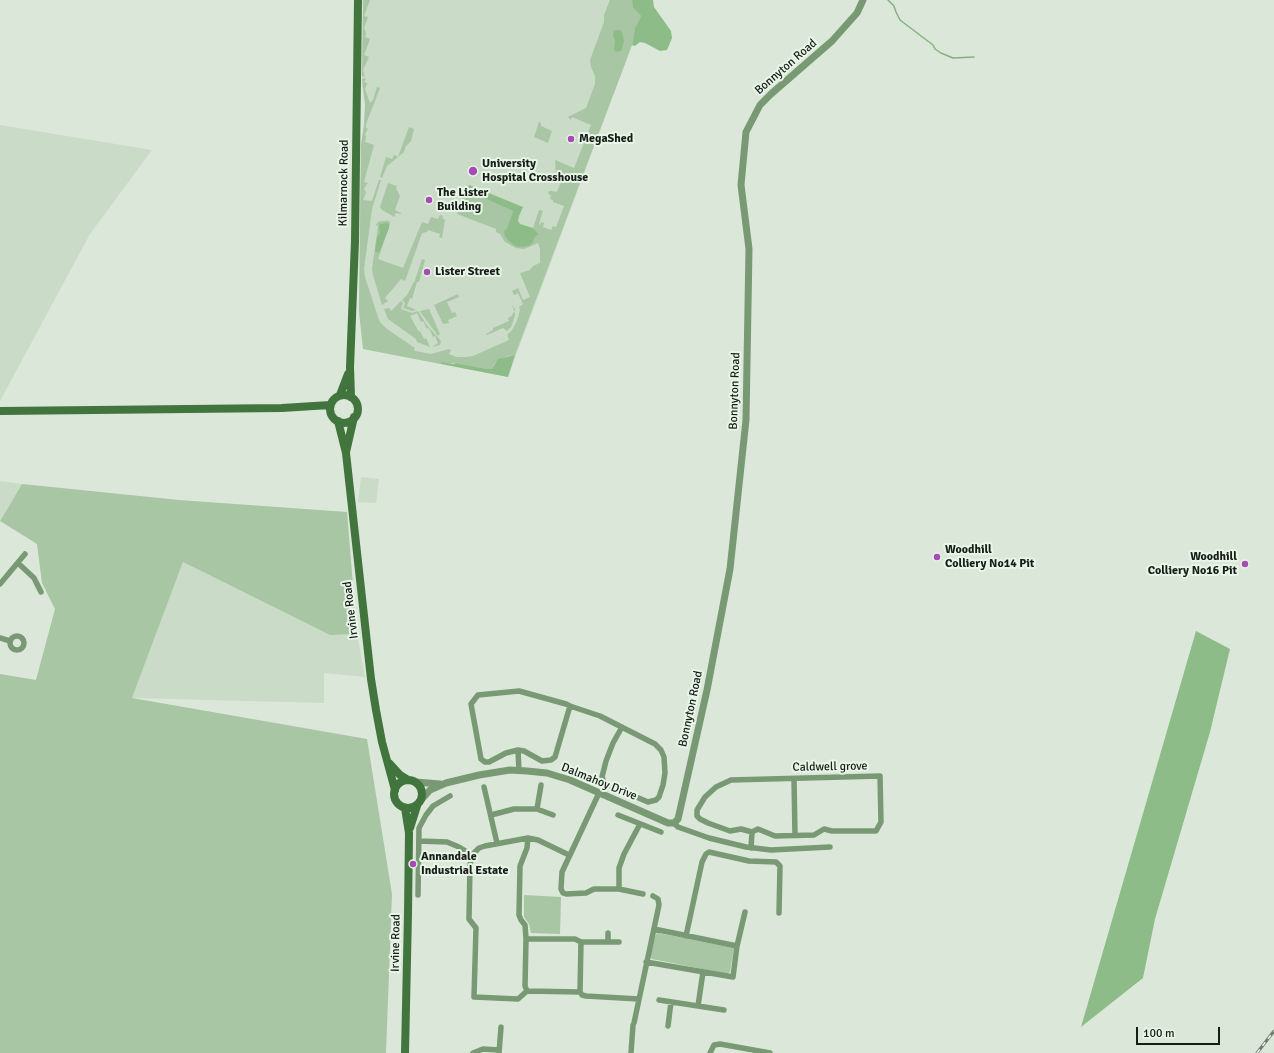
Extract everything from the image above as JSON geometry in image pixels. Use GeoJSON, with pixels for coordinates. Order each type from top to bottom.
{"type":"FeatureCollection","features":[{"type":"Feature","properties":{"kind":"main road","name":"Kilmarnock Road"},"geometry":{"type":"LineString","coordinates":[[351,397],[350,367],[355,241],[358,0]]}},
{"type":"Feature","properties":{"kind":"main road","name":"Kilmarnock Road"},"geometry":{"type":"LineString","coordinates":[[340,395],[350,367]]}},
{"type":"Feature","properties":{"kind":"main road"},"geometry":{"type":"LineString","coordinates":[[340,395],[351,397],[356,404],[356,413],[354,417],[347,422],[338,421],[331,414],[330,405],[334,399],[340,395]]}},
{"type":"Feature","properties":{"kind":"main road"},"geometry":{"type":"LineString","coordinates":[[0,411],[282,408],[330,405]]}},
{"type":"Feature","properties":{"kind":"main road","name":"Irvine Road"},"geometry":{"type":"LineString","coordinates":[[346,453],[354,417]]}},
{"type":"Feature","properties":{"kind":"main road","name":"Irvine Road"},"geometry":{"type":"LineString","coordinates":[[338,421],[346,453],[371,680],[382,742],[395,790]]}},
{"type":"Feature","properties":{"kind":"main road"},"geometry":{"type":"LineString","coordinates":[[388,762],[400,775],[408,780],[416,782],[422,790],[422,798],[417,806],[409,833]]}},
{"type":"Feature","properties":{"kind":"main road"},"geometry":{"type":"LineString","coordinates":[[408,780],[400,783],[395,790],[394,795],[397,803],[405,808],[413,808],[417,806]]}},
{"type":"Feature","properties":{"kind":"main road"},"geometry":{"type":"LineString","coordinates":[[405,808],[409,833]]}},
{"type":"Feature","properties":{"kind":"main road","name":"Irvine Road"},"geometry":{"type":"LineString","coordinates":[[405,1053],[409,833]]}},
{"type":"Feature","properties":{"kind":"street","name":"Bonnyton Road"},"geometry":{"type":"LineString","coordinates":[[674,822],[678,818],[708,690],[730,568],[746,420],[749,249],[741,185],[746,132],[760,105],[832,41],[857,13],[862,0]]}},
{"type":"Feature","properties":{"kind":"street"},"geometry":{"type":"LineString","coordinates":[[0,584],[25,554]]}},
{"type":"Feature","properties":{"kind":"street"},"geometry":{"type":"LineString","coordinates":[[18,563],[34,578],[42,592]]}},
{"type":"Feature","properties":{"kind":"street"},"geometry":{"type":"LineString","coordinates":[[0,638],[10,641]]}},
{"type":"Feature","properties":{"kind":"street"},"geometry":{"type":"LineString","coordinates":[[570,706],[555,757],[542,761],[524,751],[518,750],[506,753],[489,762],[485,762],[481,759],[471,704],[478,695],[519,691],[570,706],[600,716],[622,727],[655,744],[661,750],[664,757],[665,773],[659,797],[656,800],[648,802],[604,782],[602,777],[606,761],[613,743],[622,727]]}},
{"type":"Feature","properties":{"kind":"street"},"geometry":{"type":"LineString","coordinates":[[518,750],[519,771]]}},
{"type":"Feature","properties":{"kind":"street","name":"Dalmahoy Drive"},"geometry":{"type":"LineString","coordinates":[[442,784],[510,770],[547,773],[564,778],[668,823],[674,822]]}},
{"type":"Feature","properties":{"kind":"street","name":"Caldwell grove"},"geometry":{"type":"LineString","coordinates":[[880,776],[881,822],[876,831],[832,831],[824,829],[814,835],[775,836],[758,829],[752,832],[741,829],[730,831],[708,823],[697,816],[697,810],[710,792],[716,787],[731,780],[880,776]]}},
{"type":"Feature","properties":{"kind":"street","name":"Caldwell grove"},"geometry":{"type":"LineString","coordinates":[[794,779],[795,835]]}},
{"type":"Feature","properties":{"kind":"street"},"geometry":{"type":"LineString","coordinates":[[416,782],[442,784]]}},
{"type":"Feature","properties":{"kind":"street"},"geometry":{"type":"LineString","coordinates":[[422,798],[430,790],[442,784]]}},
{"type":"Feature","properties":{"kind":"street"},"geometry":{"type":"LineString","coordinates":[[537,809],[541,785]]}},
{"type":"Feature","properties":{"kind":"street"},"geometry":{"type":"LineString","coordinates":[[484,787],[497,843]]}},
{"type":"Feature","properties":{"kind":"street"},"geometry":{"type":"LineString","coordinates":[[599,793],[562,872],[561,889],[563,893],[586,893],[594,889],[619,889],[643,894]]}},
{"type":"Feature","properties":{"kind":"street"},"geometry":{"type":"LineString","coordinates":[[418,895],[419,828],[433,806],[450,796]]}},
{"type":"Feature","properties":{"kind":"street"},"geometry":{"type":"LineString","coordinates":[[491,815],[514,809],[537,809],[553,815]]}},
{"type":"Feature","properties":{"kind":"street"},"geometry":{"type":"LineString","coordinates":[[618,815],[661,832]]}},
{"type":"Feature","properties":{"kind":"street"},"geometry":{"type":"LineString","coordinates":[[674,822],[678,826],[709,838],[751,848],[770,850],[830,847]]}},
{"type":"Feature","properties":{"kind":"street"},"geometry":{"type":"LineString","coordinates":[[619,889],[619,868],[627,848],[640,824]]}},
{"type":"Feature","properties":{"kind":"street"},"geometry":{"type":"LineString","coordinates":[[751,848],[752,832]]}},
{"type":"Feature","properties":{"kind":"street"},"geometry":{"type":"LineString","coordinates":[[569,855],[538,840],[528,838],[497,843],[479,848],[472,855],[470,865],[469,919],[476,928],[474,997],[518,999],[527,991],[580,992],[582,995],[586,996],[638,999]]}},
{"type":"Feature","properties":{"kind":"street"},"geometry":{"type":"LineString","coordinates":[[527,991],[524,986],[526,939],[525,925],[519,915],[520,866],[527,848],[528,838]]}},
{"type":"Feature","properties":{"kind":"street"},"geometry":{"type":"LineString","coordinates":[[419,841],[447,842],[472,855]]}},
{"type":"Feature","properties":{"kind":"street"},"geometry":{"type":"LineString","coordinates":[[686,936],[702,862],[706,854],[709,852],[749,861],[776,862],[780,866],[779,913]]}},
{"type":"Feature","properties":{"kind":"street"},"geometry":{"type":"LineString","coordinates":[[631,1053],[638,999],[659,905],[658,899],[653,896]]}},
{"type":"Feature","properties":{"kind":"street"},"geometry":{"type":"LineString","coordinates":[[646,962],[733,977],[737,946],[745,912]]}},
{"type":"Feature","properties":{"kind":"street"},"geometry":{"type":"LineString","coordinates":[[654,929],[737,946]]}},
{"type":"Feature","properties":{"kind":"street"},"geometry":{"type":"LineString","coordinates":[[608,933],[608,942]]}},
{"type":"Feature","properties":{"kind":"street"},"geometry":{"type":"LineString","coordinates":[[526,939],[575,939],[581,942],[619,942]]}},
{"type":"Feature","properties":{"kind":"street"},"geometry":{"type":"LineString","coordinates":[[580,992],[581,942]]}},
{"type":"Feature","properties":{"kind":"street"},"geometry":{"type":"LineString","coordinates":[[698,1006],[703,972]]}},
{"type":"Feature","properties":{"kind":"street"},"geometry":{"type":"LineString","coordinates":[[659,1000],[724,1010]]}},
{"type":"Feature","properties":{"kind":"street"},"geometry":{"type":"LineString","coordinates":[[668,1026],[671,1002]]}},
{"type":"Feature","properties":{"kind":"street"},"geometry":{"type":"LineString","coordinates":[[473,1053],[483,1049],[499,1052],[501,1027]]}},
{"type":"Feature","properties":{"kind":"street"},"geometry":{"type":"LineString","coordinates":[[710,1053],[714,1045],[720,1044],[770,1053]]}},
{"type":"Feature","properties":{"kind":"shaded area","name":"University Hospital Crosshouse"},"geometry":{"type":"Polygon","coordinates":[[[363,0],[649,0],[508,377],[363,349],[359,311],[361,145],[365,105],[362,86],[363,0]]]}},
{"type":"Feature","properties":{"kind":"shaded area"},"geometry":{"type":"Polygon","coordinates":[[[0,125],[152,150],[90,234],[0,401],[0,125]]]}},
{"type":"Feature","properties":{"kind":"shaded area"},"geometry":{"type":"Polygon","coordinates":[[[361,477],[379,479],[376,503],[358,502],[361,477]]]}},
{"type":"Feature","properties":{"kind":"shaded area"},"geometry":{"type":"Polygon","coordinates":[[[0,481],[22,484],[0,520],[0,481]]]}},
{"type":"Feature","properties":{"kind":"shaded area"},"geometry":{"type":"Polygon","coordinates":[[[183,562],[330,635],[357,634],[365,677],[324,673],[324,703],[132,698],[183,562]]]}},
{"type":"Feature","properties":{"kind":"green space"},"geometry":{"type":"Polygon","coordinates":[[[363,0],[370,0],[364,16],[368,17],[364,28],[366,33],[365,37],[370,39],[364,55],[369,57],[363,70],[365,77],[362,76],[363,0]]]}},
{"type":"Feature","properties":{"kind":"green space"},"geometry":{"type":"Polygon","coordinates":[[[610,0],[632,0],[633,8],[641,16],[635,28],[632,45],[515,355],[507,356],[495,363],[492,369],[487,369],[456,363],[441,364],[363,349],[359,311],[361,145],[365,105],[362,78],[366,79],[364,82],[367,83],[365,89],[370,103],[373,100],[377,87],[380,88],[366,124],[366,128],[368,129],[365,134],[365,142],[374,145],[364,182],[368,183],[364,189],[366,192],[363,200],[372,201],[379,180],[381,180],[372,209],[364,269],[365,277],[378,317],[380,322],[387,329],[415,348],[415,351],[431,354],[449,349],[451,350],[449,354],[456,357],[473,356],[509,340],[507,335],[517,321],[520,310],[519,307],[523,304],[518,293],[514,295],[512,291],[518,288],[523,300],[530,297],[520,273],[530,270],[533,266],[540,263],[540,249],[538,243],[524,249],[516,248],[505,242],[500,234],[496,232],[496,229],[457,214],[463,197],[465,197],[468,187],[475,194],[513,211],[507,228],[505,229],[533,242],[535,237],[539,234],[533,228],[539,210],[543,211],[540,225],[541,222],[544,223],[543,227],[551,230],[553,226],[556,227],[564,206],[553,202],[553,200],[550,199],[551,195],[548,194],[549,191],[557,192],[562,179],[556,176],[555,160],[574,168],[591,125],[572,117],[571,120],[568,117],[586,108],[595,84],[595,76],[590,60],[604,22],[604,15],[610,0]]]}},
{"type":"Feature","properties":{"kind":"green space"},"geometry":{"type":"Polygon","coordinates":[[[632,0],[653,0],[654,7],[671,31],[672,38],[667,50],[660,51],[640,42],[635,46],[632,45],[635,28],[641,16],[633,8],[632,0]]]}},
{"type":"Feature","properties":{"kind":"green space"},"geometry":{"type":"Polygon","coordinates":[[[617,30],[622,32],[624,41],[621,51],[616,52],[614,50],[615,41],[613,35],[614,31],[617,30]]]}},
{"type":"Feature","properties":{"kind":"green space"},"geometry":{"type":"Polygon","coordinates":[[[539,122],[541,123],[541,126],[552,131],[548,143],[534,137],[539,122]]]}},
{"type":"Feature","properties":{"kind":"green space"},"geometry":{"type":"Polygon","coordinates":[[[409,127],[414,129],[411,141],[406,146],[404,152],[398,157],[409,127]]]}},
{"type":"Feature","properties":{"kind":"green space"},"geometry":{"type":"Polygon","coordinates":[[[394,155],[398,157],[387,166],[382,178],[380,177],[386,157],[392,159],[394,155]]]}},
{"type":"Feature","properties":{"kind":"green space"},"geometry":{"type":"Polygon","coordinates":[[[388,183],[397,186],[396,188],[400,196],[395,210],[401,214],[396,213],[394,217],[382,210],[380,207],[388,183]]]}},
{"type":"Feature","properties":{"kind":"green space"},"geometry":{"type":"Polygon","coordinates":[[[469,185],[523,207],[518,221],[520,224],[533,228],[539,234],[535,237],[533,242],[529,246],[519,247],[508,240],[504,231],[507,228],[513,211],[475,194],[468,187],[469,185]]]}},
{"type":"Feature","properties":{"kind":"green space"},"geometry":{"type":"Polygon","coordinates":[[[440,215],[443,216],[442,218],[445,220],[442,238],[439,237],[440,234],[428,230],[427,232],[422,233],[405,281],[401,279],[385,298],[388,301],[382,305],[372,269],[378,226],[376,225],[377,223],[386,220],[390,222],[378,259],[403,268],[422,222],[428,224],[431,217],[438,219],[440,215]]]}},
{"type":"Feature","properties":{"kind":"green space"},"geometry":{"type":"Polygon","coordinates":[[[380,224],[389,224],[389,228],[379,253],[375,251],[377,238],[380,233],[379,226],[380,224]]]}},
{"type":"Feature","properties":{"kind":"green space"},"geometry":{"type":"Polygon","coordinates":[[[422,259],[425,260],[419,282],[417,282],[412,299],[410,298],[407,306],[416,310],[412,311],[403,308],[405,303],[402,300],[407,295],[415,280],[422,259]]]}},
{"type":"Feature","properties":{"kind":"green space"},"geometry":{"type":"Polygon","coordinates":[[[458,294],[459,297],[447,302],[452,313],[455,312],[457,316],[448,320],[449,323],[443,324],[434,305],[458,294]]]}},
{"type":"Feature","properties":{"kind":"green space"},"geometry":{"type":"Polygon","coordinates":[[[401,301],[403,303],[401,309],[412,313],[418,311],[426,324],[441,341],[440,345],[432,347],[438,343],[435,336],[433,337],[429,328],[427,329],[423,321],[421,322],[417,313],[410,316],[424,339],[426,338],[430,347],[417,342],[416,339],[388,319],[384,309],[389,308],[391,311],[401,301]]]}},
{"type":"Feature","properties":{"kind":"green space"},"geometry":{"type":"Polygon","coordinates":[[[429,309],[440,334],[438,336],[420,311],[429,309]]]}},
{"type":"Feature","properties":{"kind":"green space"},"geometry":{"type":"Polygon","coordinates":[[[515,312],[511,327],[507,331],[503,328],[487,335],[486,334],[493,330],[493,328],[509,321],[508,318],[515,312]]]}},
{"type":"Feature","properties":{"kind":"green space"},"geometry":{"type":"Polygon","coordinates":[[[515,355],[508,377],[441,364],[441,362],[456,363],[492,369],[498,359],[515,355]]]}},
{"type":"Feature","properties":{"kind":"green space"},"geometry":{"type":"Polygon","coordinates":[[[22,484],[179,500],[347,512],[357,634],[330,635],[183,562],[132,698],[367,739],[392,894],[386,1053],[0,1053],[0,674],[36,680],[55,609],[42,583],[37,544],[0,521],[22,484]]]}},
{"type":"Feature","properties":{"kind":"green space"},"geometry":{"type":"Polygon","coordinates":[[[1196,631],[1230,649],[1210,732],[1155,919],[1143,978],[1081,1027],[1196,631]]]}},
{"type":"Feature","properties":{"kind":"green space"},"geometry":{"type":"Polygon","coordinates":[[[524,895],[561,897],[560,934],[531,933],[529,924],[524,917],[524,895]]]}},
{"type":"Feature","properties":{"kind":"green space"},"geometry":{"type":"Polygon","coordinates":[[[658,933],[734,948],[730,972],[728,974],[652,959],[649,956],[656,934],[658,933]]]}},
{"type":"Feature","properties":{"kind":"waterway"},"geometry":{"type":"LineString","coordinates":[[888,0],[894,6],[900,20],[933,45],[935,49],[941,53],[953,58],[974,57]]}},
{"type":"Feature","properties":{"kind":"railway"},"geometry":{"type":"LineString","coordinates":[[1257,1053],[1274,1031]]}},
{"type":"Feature","properties":{"kind":"place","name":"MegaShed"},"geometry":{"type":"Point","coordinates":[571,139]}},
{"type":"Feature","properties":{"kind":"place","name":"University Hospital Crosshouse"},"geometry":{"type":"Point","coordinates":[473,171]}},
{"type":"Feature","properties":{"kind":"place","name":"The Lister Building"},"geometry":{"type":"Point","coordinates":[429,200]}},
{"type":"Feature","properties":{"kind":"place","name":"Lister Street"},"geometry":{"type":"Point","coordinates":[427,272]}},
{"type":"Feature","properties":{"kind":"place","name":"Woodhill Colliery No14 Pit"},"geometry":{"type":"Point","coordinates":[937,557]}},
{"type":"Feature","properties":{"kind":"place","name":"Woodhill Colliery No16 Pit"},"geometry":{"type":"Point","coordinates":[1245,564]}},
{"type":"Feature","properties":{"kind":"place","name":"Annandale Industrial Estate"},"geometry":{"type":"Point","coordinates":[413,864]}}]}
